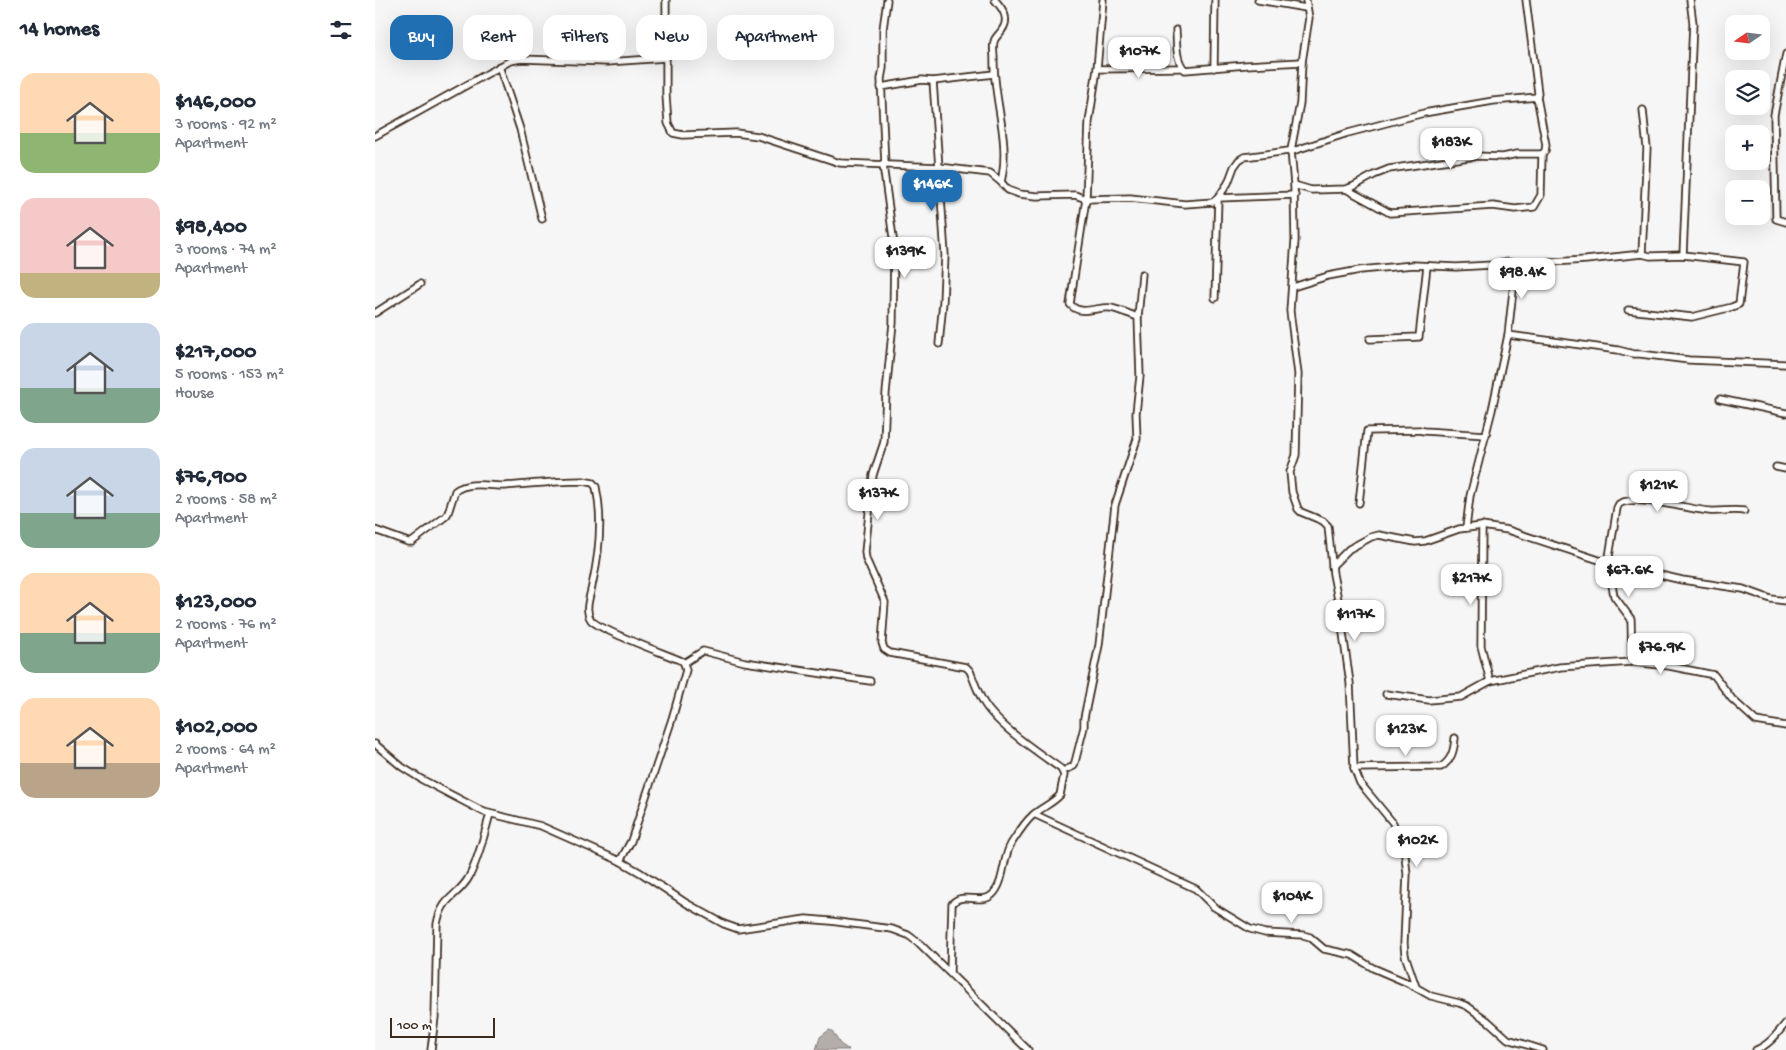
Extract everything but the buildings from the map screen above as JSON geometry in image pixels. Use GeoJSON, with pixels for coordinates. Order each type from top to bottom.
{"type":"FeatureCollection","features":[{"type":"Feature","properties":{"kind":"street"},"geometry":{"type":"LineString","coordinates":[[666,0],[666,15]]}},
{"type":"Feature","properties":{"kind":"street"},"geometry":{"type":"LineString","coordinates":[[887,0],[883,29],[881,87],[884,164],[894,245],[895,277],[893,323],[885,393],[884,442],[873,475],[865,539],[866,559],[885,602],[882,643],[890,653],[966,667],[970,671],[984,703],[994,716],[1063,771]]}},
{"type":"Feature","properties":{"kind":"street"},"geometry":{"type":"LineString","coordinates":[[995,0],[1002,8],[1007,19],[1003,29],[994,41],[994,74],[1003,129],[1005,164],[1001,182]]}},
{"type":"Feature","properties":{"kind":"street"},"geometry":{"type":"LineString","coordinates":[[1103,0],[1097,69],[1089,122],[1086,199],[1070,304],[1073,308],[1083,311],[1110,308],[1138,317]]}},
{"type":"Feature","properties":{"kind":"street"},"geometry":{"type":"LineString","coordinates":[[1214,68],[1215,0]]}},
{"type":"Feature","properties":{"kind":"street"},"geometry":{"type":"LineString","coordinates":[[1258,0],[1307,8]]}},
{"type":"Feature","properties":{"kind":"street"},"geometry":{"type":"LineString","coordinates":[[1306,0],[1309,18],[1302,62],[1300,103],[1291,150],[1295,195],[1295,240],[1291,311],[1298,374],[1296,455],[1290,472],[1292,492],[1294,502],[1301,512],[1327,524],[1350,683],[1354,768],[1360,783],[1393,823],[1405,856],[1407,874],[1405,955],[1416,987]]}},
{"type":"Feature","properties":{"kind":"street"},"geometry":{"type":"LineString","coordinates":[[1346,189],[1390,213],[1493,206],[1515,209],[1534,207],[1541,196],[1542,154],[1545,151],[1546,145],[1537,97],[1526,0]]}},
{"type":"Feature","properties":{"kind":"street"},"geometry":{"type":"LineString","coordinates":[[1683,255],[1693,23],[1690,0]]}},
{"type":"Feature","properties":{"kind":"street"},"geometry":{"type":"LineString","coordinates":[[1176,30],[1178,57],[1182,68]]}},
{"type":"Feature","properties":{"kind":"street"},"geometry":{"type":"LineString","coordinates":[[1786,54],[1774,114],[1776,219],[1786,222]]}},
{"type":"Feature","properties":{"kind":"street"},"geometry":{"type":"LineString","coordinates":[[375,136],[510,61],[521,59],[607,62],[636,60]]}},
{"type":"Feature","properties":{"kind":"street"},"geometry":{"type":"LineString","coordinates":[[666,60],[667,123],[673,133],[683,135],[736,133],[759,136],[840,163],[939,167],[990,173],[1008,190],[1019,194],[1037,196],[1075,195],[1086,199],[1130,198],[1185,204],[1213,202],[1218,198],[1239,160],[1256,154],[1291,150],[1424,113],[1493,101],[1537,97]]}},
{"type":"Feature","properties":{"kind":"street"},"geometry":{"type":"LineString","coordinates":[[1097,69],[1182,68],[1188,70],[1302,62]]}},
{"type":"Feature","properties":{"kind":"street"},"geometry":{"type":"LineString","coordinates":[[499,66],[520,128],[542,219]]}},
{"type":"Feature","properties":{"kind":"street"},"geometry":{"type":"LineString","coordinates":[[881,87],[922,80],[933,81],[994,74]]}},
{"type":"Feature","properties":{"kind":"street"},"geometry":{"type":"LineString","coordinates":[[933,81],[945,255],[939,344]]}},
{"type":"Feature","properties":{"kind":"street"},"geometry":{"type":"LineString","coordinates":[[1642,254],[1647,148],[1643,110]]}},
{"type":"Feature","properties":{"kind":"street"},"geometry":{"type":"LineString","coordinates":[[1294,185],[1311,190],[1346,189],[1389,169],[1476,156],[1503,157],[1517,154],[1542,154]]}},
{"type":"Feature","properties":{"kind":"street"},"geometry":{"type":"LineString","coordinates":[[1218,198],[1295,195]]}},
{"type":"Feature","properties":{"kind":"street"},"geometry":{"type":"LineString","coordinates":[[1215,298],[1218,198]]}},
{"type":"Feature","properties":{"kind":"street"},"geometry":{"type":"LineString","coordinates":[[1293,287],[1328,276],[1360,270],[1492,265],[1509,262],[1516,264],[1586,260],[1642,254],[1650,256],[1683,255],[1743,262],[1739,304],[1732,307],[1692,317],[1628,310]]}},
{"type":"Feature","properties":{"kind":"street"},"geometry":{"type":"LineString","coordinates":[[1466,528],[1470,496],[1486,435],[1508,334],[1516,264]]}},
{"type":"Feature","properties":{"kind":"street"},"geometry":{"type":"LineString","coordinates":[[1370,339],[1419,337],[1427,266]]}},
{"type":"Feature","properties":{"kind":"street"},"geometry":{"type":"LineString","coordinates":[[1063,771],[1074,766],[1084,727],[1084,718],[1099,645],[1115,505],[1137,439],[1136,413],[1140,376],[1138,317],[1142,274]]}},
{"type":"Feature","properties":{"kind":"street"},"geometry":{"type":"LineString","coordinates":[[375,313],[419,284]]}},
{"type":"Feature","properties":{"kind":"street"},"geometry":{"type":"LineString","coordinates":[[1508,334],[1618,350],[1633,354],[1689,360],[1786,364]]}},
{"type":"Feature","properties":{"kind":"street"},"geometry":{"type":"LineString","coordinates":[[1720,399],[1786,413]]}},
{"type":"Feature","properties":{"kind":"street"},"geometry":{"type":"LineString","coordinates":[[1359,503],[1367,431],[1419,430],[1486,435]]}},
{"type":"Feature","properties":{"kind":"street"},"geometry":{"type":"LineString","coordinates":[[1776,467],[1786,469]]}},
{"type":"Feature","properties":{"kind":"street"},"geometry":{"type":"LineString","coordinates":[[375,530],[412,542],[446,516],[455,491],[460,488],[477,485],[503,486],[560,481],[593,483],[598,495],[599,545],[588,606],[590,618],[593,622],[612,632],[684,663]]}},
{"type":"Feature","properties":{"kind":"street"},"geometry":{"type":"LineString","coordinates":[[1632,662],[1631,618],[1615,596],[1608,563],[1617,508],[1622,502],[1649,501],[1691,510],[1715,512],[1744,511]]}},
{"type":"Feature","properties":{"kind":"street"},"geometry":{"type":"LineString","coordinates":[[1332,566],[1349,549],[1371,537],[1379,536],[1415,542],[1425,541],[1466,528],[1482,526],[1508,530],[1608,563],[1682,580],[1743,589],[1771,599],[1786,600]]}},
{"type":"Feature","properties":{"kind":"street"},"geometry":{"type":"LineString","coordinates":[[1482,526],[1481,646],[1490,682]]}},
{"type":"Feature","properties":{"kind":"street"},"geometry":{"type":"LineString","coordinates":[[684,663],[703,651],[745,662],[870,681]]}},
{"type":"Feature","properties":{"kind":"street"},"geometry":{"type":"LineString","coordinates":[[1386,694],[1429,700],[1461,697],[1490,682],[1560,667],[1632,662],[1669,666],[1714,675],[1732,699],[1756,721],[1786,726]]}},
{"type":"Feature","properties":{"kind":"street"},"geometry":{"type":"LineString","coordinates":[[620,861],[631,840],[672,719],[686,670],[684,663]]}},
{"type":"Feature","properties":{"kind":"street"},"geometry":{"type":"LineString","coordinates":[[1354,768],[1441,767],[1446,764],[1453,751],[1455,738]]}},
{"type":"Feature","properties":{"kind":"street"},"geometry":{"type":"LineString","coordinates":[[375,744],[402,767],[421,779],[490,814],[541,826],[620,861],[686,903],[724,924],[738,928],[807,919],[892,929],[908,935],[950,972],[1028,1050]]}},
{"type":"Feature","properties":{"kind":"street"},"geometry":{"type":"LineString","coordinates":[[950,972],[952,904],[955,900],[961,898],[988,898],[994,894],[999,885],[1010,845],[1034,814],[1060,795],[1063,771]]}},
{"type":"Feature","properties":{"kind":"street"},"geometry":{"type":"LineString","coordinates":[[431,1050],[435,1018],[437,924],[440,912],[445,902],[467,880],[473,869],[490,814]]}},
{"type":"Feature","properties":{"kind":"street"},"geometry":{"type":"LineString","coordinates":[[1034,814],[1196,889],[1215,907],[1250,929],[1265,933],[1310,937],[1324,949],[1351,955],[1431,996],[1467,1006],[1512,1041],[1543,1050]]}},
{"type":"Feature","properties":{"kind":"street"},"geometry":{"type":"LineString","coordinates":[[1756,1050],[1763,1048],[1770,1042],[1786,1023]]}},
{"type":"Feature","properties":{"kind":"shaded area"},"geometry":{"type":"Polygon","coordinates":[[[829,1030],[832,1031],[840,1044],[849,1050],[816,1050],[820,1037],[829,1030]]]}}]}
